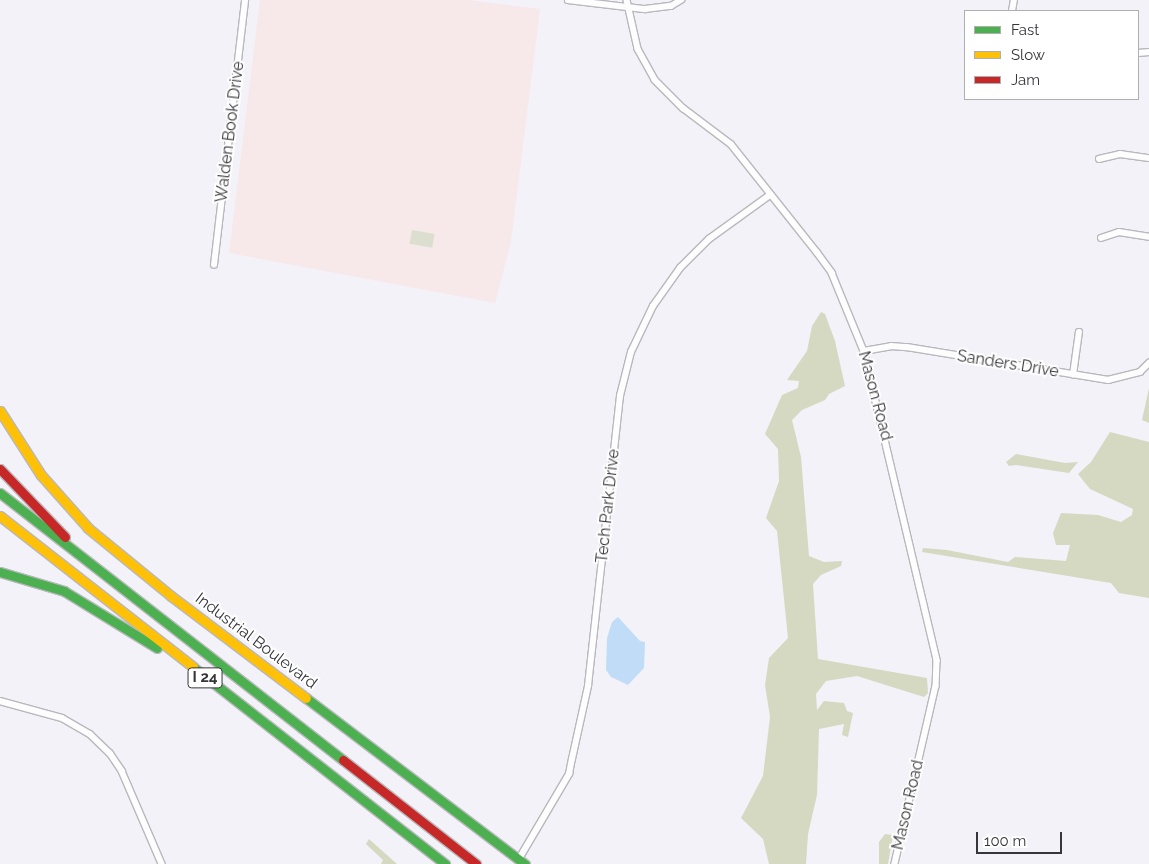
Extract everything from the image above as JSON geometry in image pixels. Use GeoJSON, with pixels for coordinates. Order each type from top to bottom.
{"type":"FeatureCollection","features":[{"type":"Feature","properties":{"kind":"main road","name":"Industrial Boulevard"},"geometry":{"type":"LineString","coordinates":[[0,412],[41,475],[88,528],[171,596],[522,861]]}},
{"type":"Feature","properties":{"kind":"main road"},"geometry":{"type":"LineString","coordinates":[[0,469],[94,567]]}},
{"type":"Feature","properties":{"kind":"main road","name":"I 24"},"geometry":{"type":"LineString","coordinates":[[0,493],[476,864]]}},
{"type":"Feature","properties":{"kind":"main road","name":"I 24"},"geometry":{"type":"LineString","coordinates":[[0,516],[445,864]]}},
{"type":"Feature","properties":{"kind":"main road"},"geometry":{"type":"LineString","coordinates":[[0,572],[64,591],[213,684]]}},
{"type":"Feature","properties":{"kind":"street","name":"Walden Book Drive"},"geometry":{"type":"LineString","coordinates":[[214,265],[245,0]]}},
{"type":"Feature","properties":{"kind":"street"},"geometry":{"type":"LineString","coordinates":[[568,0],[628,8],[658,8],[681,0]]}},
{"type":"Feature","properties":{"kind":"street","name":"Mason Road"},"geometry":{"type":"LineString","coordinates":[[627,0],[638,49],[655,80],[683,108],[731,144],[832,273],[864,351],[937,660],[936,686],[895,864]]}},
{"type":"Feature","properties":{"kind":"street"},"geometry":{"type":"LineString","coordinates":[[1100,159],[1120,154],[1149,158]]}},
{"type":"Feature","properties":{"kind":"street","name":"Tech Park Drive"},"geometry":{"type":"LineString","coordinates":[[522,861],[570,766],[588,686],[620,396],[631,352],[653,306],[680,268],[709,239],[770,195]]}},
{"type":"Feature","properties":{"kind":"street"},"geometry":{"type":"LineString","coordinates":[[1101,238],[1120,232],[1149,237]]}},
{"type":"Feature","properties":{"kind":"street"},"geometry":{"type":"LineString","coordinates":[[1073,375],[1079,332]]}},
{"type":"Feature","properties":{"kind":"street","name":"Sanders Drive"},"geometry":{"type":"LineString","coordinates":[[864,351],[885,346],[907,348],[1108,380],[1140,372],[1149,363]]}},
{"type":"Feature","properties":{"kind":"street"},"geometry":{"type":"LineString","coordinates":[[0,701],[62,718],[90,734],[110,753],[122,771],[162,864]]}},
{"type":"Feature","properties":{"kind":"shaded area"},"geometry":{"type":"Polygon","coordinates":[[[260,0],[469,0],[540,9],[511,241],[495,303],[229,253],[260,0]]]}},
{"type":"Feature","properties":{"kind":"green space"},"geometry":{"type":"Polygon","coordinates":[[[412,230],[435,234],[432,248],[410,244],[412,230]]]}},
{"type":"Feature","properties":{"kind":"green space"},"geometry":{"type":"Polygon","coordinates":[[[821,312],[825,314],[835,341],[845,386],[829,394],[825,400],[802,410],[792,420],[801,457],[809,556],[824,562],[842,561],[841,566],[821,575],[813,584],[818,659],[927,678],[928,693],[924,697],[857,676],[826,681],[816,694],[817,710],[824,701],[844,703],[847,711],[853,713],[848,737],[842,735],[844,724],[819,729],[817,795],[808,834],[806,864],[769,864],[763,839],[741,818],[763,776],[770,717],[765,685],[769,658],[788,638],[777,531],[766,518],[779,481],[778,449],[765,434],[782,395],[798,388],[799,381],[787,380],[807,351],[812,326],[821,312]]]}},
{"type":"Feature","properties":{"kind":"green space"},"geometry":{"type":"Polygon","coordinates":[[[1149,388],[1149,423],[1142,420],[1149,388]]]}},
{"type":"Feature","properties":{"kind":"green space"},"geometry":{"type":"Polygon","coordinates":[[[1110,432],[1149,442],[1149,598],[1119,593],[1111,583],[922,552],[923,548],[947,550],[1008,562],[1015,557],[1066,561],[1070,545],[1056,545],[1053,533],[1061,513],[1098,515],[1121,522],[1132,515],[1133,509],[1090,489],[1078,474],[1091,462],[1110,432]]]}},
{"type":"Feature","properties":{"kind":"green space"},"geometry":{"type":"Polygon","coordinates":[[[1016,454],[1065,463],[1078,462],[1069,473],[1016,465],[1009,466],[1006,462],[1016,454]]]}},
{"type":"Feature","properties":{"kind":"green space"},"geometry":{"type":"Polygon","coordinates":[[[885,834],[893,835],[888,864],[879,864],[879,842],[885,834]]]}},
{"type":"Feature","properties":{"kind":"green space"},"geometry":{"type":"Polygon","coordinates":[[[369,839],[397,864],[381,864],[383,860],[366,844],[369,839]]]}},
{"type":"Feature","properties":{"kind":"water"},"geometry":{"type":"Polygon","coordinates":[[[618,617],[640,641],[645,642],[644,668],[628,685],[611,677],[606,670],[607,638],[612,622],[618,617]]]}},
{"type":"Feature","properties":{"kind":"traffic: fast"},"geometry":{"type":"LineString","coordinates":[[0,493],[343,760]]}},
{"type":"Feature","properties":{"kind":"traffic: fast"},"geometry":{"type":"LineString","coordinates":[[0,572],[64,591],[157,648]]}},
{"type":"Feature","properties":{"kind":"traffic: fast"},"geometry":{"type":"LineString","coordinates":[[193,667],[445,864]]}},
{"type":"Feature","properties":{"kind":"traffic: fast"},"geometry":{"type":"LineString","coordinates":[[306,698],[525,864]]}},
{"type":"Feature","properties":{"kind":"traffic: slow"},"geometry":{"type":"LineString","coordinates":[[0,411],[41,475],[88,528],[171,596],[306,698]]}},
{"type":"Feature","properties":{"kind":"traffic: slow"},"geometry":{"type":"LineString","coordinates":[[0,516],[193,667]]}},
{"type":"Feature","properties":{"kind":"traffic: jam"},"geometry":{"type":"LineString","coordinates":[[0,469],[65,537]]}},
{"type":"Feature","properties":{"kind":"traffic: jam"},"geometry":{"type":"LineString","coordinates":[[343,760],[476,864]]}}]}
